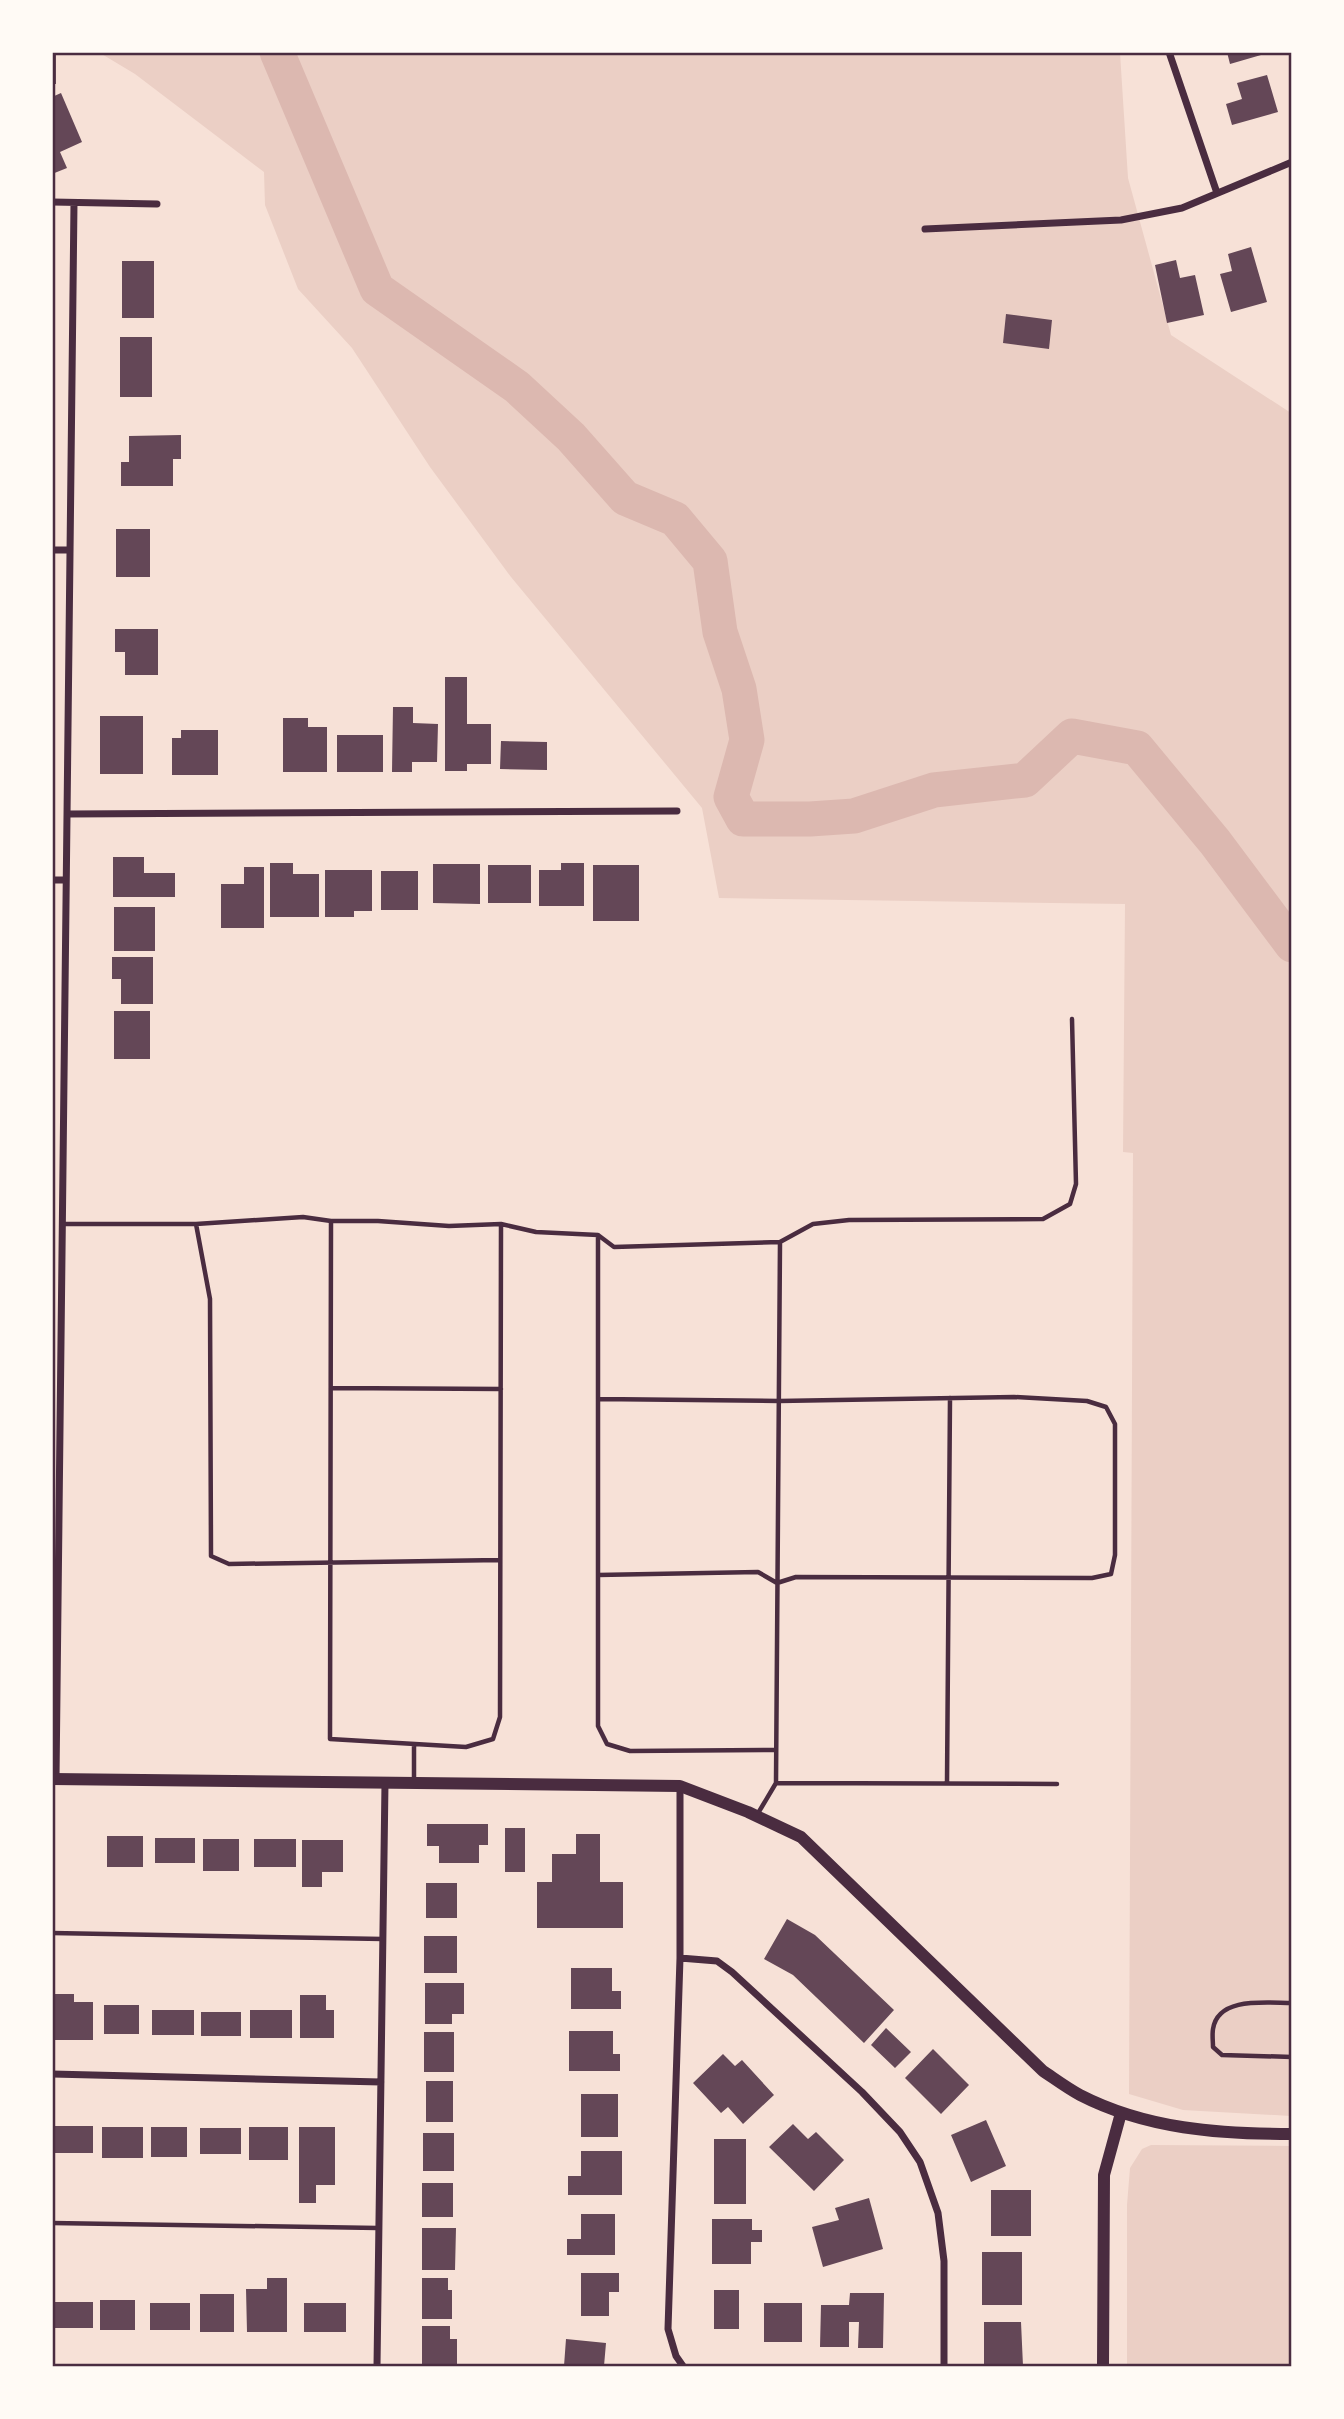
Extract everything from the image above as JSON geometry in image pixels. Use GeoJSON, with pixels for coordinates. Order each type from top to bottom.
{"type":"FeatureCollection","features":[{"type":"Feature","properties":{"kind":"street"},"geometry":{"type":"LineString","coordinates":[[1169,52],[1217,193]]}},
{"type":"Feature","properties":{"kind":"street"},"geometry":{"type":"LineString","coordinates":[[925,229],[1121,220],[1182,208],[1292,162]]}},
{"type":"Feature","properties":{"kind":"street"},"geometry":{"type":"LineString","coordinates":[[52,202],[158,204]]}},
{"type":"Feature","properties":{"kind":"street"},"geometry":{"type":"LineString","coordinates":[[74,202],[54,1779],[680,1786],[757,1816],[801,1837],[1043,2071],[1078,2094],[1121,2113],[1154,2122],[1234,2134],[1292,2134]]}},
{"type":"Feature","properties":{"kind":"street"},"geometry":{"type":"LineString","coordinates":[[52,550],[71,551]]}},
{"type":"Feature","properties":{"kind":"street"},"geometry":{"type":"LineString","coordinates":[[67,814],[677,811]]}},
{"type":"Feature","properties":{"kind":"street"},"geometry":{"type":"LineString","coordinates":[[52,880],[66,880]]}},
{"type":"Feature","properties":{"kind":"street"},"geometry":{"type":"LineString","coordinates":[[52,1224],[62,1224]]}},
{"type":"Feature","properties":{"kind":"street"},"geometry":{"type":"LineString","coordinates":[[377,2367],[385,1783]]}},
{"type":"Feature","properties":{"kind":"street"},"geometry":{"type":"LineString","coordinates":[[680,1786],[680,1958],[667,2329],[676,2356],[683,2367]]}},
{"type":"Feature","properties":{"kind":"street"},"geometry":{"type":"LineString","coordinates":[[680,1958],[717,1961],[732,1972],[862,2092],[900,2132],[920,2162],[938,2213],[944,2261],[944,2367]]}},
{"type":"Feature","properties":{"kind":"street"},"geometry":{"type":"LineString","coordinates":[[52,2074],[381,2082]]}},
{"type":"Feature","properties":{"kind":"street"},"geometry":{"type":"LineString","coordinates":[[1103,2367],[1104,2175],[1121,2113]]}},
{"type":"Feature","properties":{"kind":"lane"},"geometry":{"type":"LineString","coordinates":[[62,1224],[197,1224],[303,1217],[331,1221],[449,1226],[501,1224],[536,1232],[598,1235],[614,1247],[779,1242],[813,1224],[849,1220],[1042,1219],[1070,1204],[1076,1184],[1072,1019]]}},
{"type":"Feature","properties":{"kind":"lane"},"geometry":{"type":"LineString","coordinates":[[331,1221],[330,1739],[466,1747],[492,1739],[500,1717],[501,1224]]}},
{"type":"Feature","properties":{"kind":"lane"},"geometry":{"type":"LineString","coordinates":[[197,1224],[210,1299],[211,1556],[229,1564],[500,1560]]}},
{"type":"Feature","properties":{"kind":"lane"},"geometry":{"type":"LineString","coordinates":[[598,1235],[598,1726],[607,1744],[629,1751],[776,1750]]}},
{"type":"Feature","properties":{"kind":"lane"},"geometry":{"type":"LineString","coordinates":[[757,1816],[776,1783],[779,1242]]}},
{"type":"Feature","properties":{"kind":"lane"},"geometry":{"type":"LineString","coordinates":[[331,1388],[501,1389]]}},
{"type":"Feature","properties":{"kind":"lane"},"geometry":{"type":"LineString","coordinates":[[598,1399],[779,1401],[1014,1397],[1087,1401],[1107,1408],[1115,1424],[1115,1555],[1111,1574],[1092,1578],[796,1577],[777,1583],[758,1572],[598,1575]]}},
{"type":"Feature","properties":{"kind":"lane"},"geometry":{"type":"LineString","coordinates":[[947,1783],[950,1398]]}},
{"type":"Feature","properties":{"kind":"lane"},"geometry":{"type":"LineString","coordinates":[[414,1744],[414,1783]]}},
{"type":"Feature","properties":{"kind":"lane"},"geometry":{"type":"LineString","coordinates":[[776,1783],[1057,1784]]}},
{"type":"Feature","properties":{"kind":"lane"},"geometry":{"type":"LineString","coordinates":[[52,1933],[383,1939]]}},
{"type":"Feature","properties":{"kind":"lane"},"geometry":{"type":"LineString","coordinates":[[1292,2003],[1239,2004],[1221,2012],[1213,2028],[1213,2047],[1222,2054],[1292,2057]]}},
{"type":"Feature","properties":{"kind":"lane"},"geometry":{"type":"LineString","coordinates":[[52,2223],[379,2228]]}},
{"type":"Feature","properties":{"kind":"shaded area"},"geometry":{"type":"Polygon","coordinates":[[[100,53],[1120,53],[1128,178],[1171,335],[1291,413],[1291,2116],[1183,2110],[1129,2094],[1133,1153],[1123,1152],[1125,904],[719,898],[702,808],[511,577],[430,467],[352,348],[298,289],[265,205],[264,172],[135,74],[100,53]]]}},
{"type":"Feature","properties":{"kind":"shaded area"},"geometry":{"type":"Polygon","coordinates":[[[1151,2145],[1291,2146],[1291,2366],[1127,2366],[1127,2205],[1130,2168],[1142,2149],[1151,2145]]]}},
{"type":"Feature","properties":{"kind":"building"},"geometry":{"type":"Polygon","coordinates":[[[52,52],[56,52],[56,84],[52,84],[52,52]]]}},
{"type":"Feature","properties":{"kind":"building"},"geometry":{"type":"Polygon","coordinates":[[[1227,52],[1260,52],[1261,55],[1230,64],[1227,52]]]}},
{"type":"Feature","properties":{"kind":"building"},"geometry":{"type":"Polygon","coordinates":[[[1267,75],[1278,112],[1232,125],[1226,104],[1242,99],[1237,83],[1267,75]]]}},
{"type":"Feature","properties":{"kind":"building"},"geometry":{"type":"Polygon","coordinates":[[[61,93],[82,142],[60,152],[67,168],[52,174],[52,97],[61,93]]]}},
{"type":"Feature","properties":{"kind":"building"},"geometry":{"type":"Polygon","coordinates":[[[1251,247],[1267,302],[1231,312],[1220,274],[1232,271],[1228,254],[1251,247]]]}},
{"type":"Feature","properties":{"kind":"building"},"geometry":{"type":"Polygon","coordinates":[[[1176,260],[1180,278],[1195,275],[1204,315],[1167,323],[1155,265],[1176,260]]]}},
{"type":"Feature","properties":{"kind":"building"},"geometry":{"type":"Polygon","coordinates":[[[122,261],[154,261],[154,318],[122,318],[122,261]]]}},
{"type":"Feature","properties":{"kind":"building"},"geometry":{"type":"Polygon","coordinates":[[[1006,314],[1052,320],[1049,349],[1003,343],[1006,314]]]}},
{"type":"Feature","properties":{"kind":"building"},"geometry":{"type":"Polygon","coordinates":[[[120,337],[152,337],[152,397],[120,397],[120,337]]]}},
{"type":"Feature","properties":{"kind":"building"},"geometry":{"type":"Polygon","coordinates":[[[181,435],[181,459],[173,459],[173,486],[121,486],[121,462],[129,462],[129,436],[181,435]]]}},
{"type":"Feature","properties":{"kind":"building"},"geometry":{"type":"Polygon","coordinates":[[[116,529],[150,529],[150,577],[116,577],[116,529]]]}},
{"type":"Feature","properties":{"kind":"building"},"geometry":{"type":"Polygon","coordinates":[[[115,629],[158,629],[158,675],[125,675],[125,652],[115,652],[115,629]]]}},
{"type":"Feature","properties":{"kind":"building"},"geometry":{"type":"Polygon","coordinates":[[[445,677],[467,677],[467,724],[491,724],[491,764],[467,764],[467,771],[445,771],[445,677]]]}},
{"type":"Feature","properties":{"kind":"building"},"geometry":{"type":"Polygon","coordinates":[[[393,707],[413,707],[413,723],[438,724],[437,762],[412,762],[412,772],[392,772],[393,707]]]}},
{"type":"Feature","properties":{"kind":"building"},"geometry":{"type":"Polygon","coordinates":[[[100,716],[143,716],[143,774],[100,774],[100,716]]]}},
{"type":"Feature","properties":{"kind":"building"},"geometry":{"type":"Polygon","coordinates":[[[283,718],[308,718],[308,727],[327,727],[327,772],[283,772],[283,718]]]}},
{"type":"Feature","properties":{"kind":"building"},"geometry":{"type":"Polygon","coordinates":[[[181,730],[218,730],[218,775],[172,775],[172,738],[181,738],[181,730]]]}},
{"type":"Feature","properties":{"kind":"building"},"geometry":{"type":"Polygon","coordinates":[[[337,735],[383,735],[383,772],[337,772],[337,735]]]}},
{"type":"Feature","properties":{"kind":"building"},"geometry":{"type":"Polygon","coordinates":[[[501,741],[547,742],[547,770],[500,769],[501,741]]]}},
{"type":"Feature","properties":{"kind":"building"},"geometry":{"type":"Polygon","coordinates":[[[113,857],[144,857],[144,873],[175,873],[175,897],[113,897],[113,857]]]}},
{"type":"Feature","properties":{"kind":"building"},"geometry":{"type":"Polygon","coordinates":[[[270,863],[293,863],[293,874],[319,874],[319,917],[270,917],[270,863]]]}},
{"type":"Feature","properties":{"kind":"building"},"geometry":{"type":"Polygon","coordinates":[[[561,863],[584,863],[584,906],[539,906],[539,870],[561,870],[561,863]]]}},
{"type":"Feature","properties":{"kind":"building"},"geometry":{"type":"Polygon","coordinates":[[[433,864],[480,864],[480,904],[433,903],[433,864]]]}},
{"type":"Feature","properties":{"kind":"building"},"geometry":{"type":"Polygon","coordinates":[[[488,865],[531,865],[531,903],[488,903],[488,865]]]}},
{"type":"Feature","properties":{"kind":"building"},"geometry":{"type":"Polygon","coordinates":[[[593,865],[639,865],[639,921],[593,921],[593,865]]]}},
{"type":"Feature","properties":{"kind":"building"},"geometry":{"type":"Polygon","coordinates":[[[244,867],[264,867],[264,928],[221,928],[221,884],[244,884],[244,867]]]}},
{"type":"Feature","properties":{"kind":"building"},"geometry":{"type":"Polygon","coordinates":[[[325,870],[372,870],[372,911],[354,911],[354,917],[325,917],[325,870]]]}},
{"type":"Feature","properties":{"kind":"building"},"geometry":{"type":"Polygon","coordinates":[[[381,871],[418,871],[418,910],[381,910],[381,871]]]}},
{"type":"Feature","properties":{"kind":"building"},"geometry":{"type":"Polygon","coordinates":[[[114,907],[155,907],[155,951],[114,951],[114,907]]]}},
{"type":"Feature","properties":{"kind":"building"},"geometry":{"type":"Polygon","coordinates":[[[112,957],[153,957],[153,1004],[121,1004],[121,979],[112,979],[112,957]]]}},
{"type":"Feature","properties":{"kind":"building"},"geometry":{"type":"Polygon","coordinates":[[[114,1011],[150,1011],[150,1059],[114,1059],[114,1011]]]}},
{"type":"Feature","properties":{"kind":"building"},"geometry":{"type":"Polygon","coordinates":[[[427,1824],[488,1824],[488,1845],[479,1845],[479,1863],[439,1863],[439,1846],[427,1846],[427,1824]]]}},
{"type":"Feature","properties":{"kind":"building"},"geometry":{"type":"Polygon","coordinates":[[[505,1828],[525,1828],[525,1872],[505,1872],[505,1828]]]}},
{"type":"Feature","properties":{"kind":"building"},"geometry":{"type":"Polygon","coordinates":[[[576,1834],[600,1834],[600,1882],[623,1882],[623,1928],[537,1928],[537,1882],[552,1882],[552,1854],[576,1854],[576,1834]]]}},
{"type":"Feature","properties":{"kind":"building"},"geometry":{"type":"Polygon","coordinates":[[[107,1836],[143,1836],[143,1867],[107,1867],[107,1836]]]}},
{"type":"Feature","properties":{"kind":"building"},"geometry":{"type":"Polygon","coordinates":[[[155,1838],[195,1838],[195,1863],[155,1863],[155,1838]]]}},
{"type":"Feature","properties":{"kind":"building"},"geometry":{"type":"Polygon","coordinates":[[[203,1839],[239,1839],[239,1871],[203,1871],[203,1839]]]}},
{"type":"Feature","properties":{"kind":"building"},"geometry":{"type":"Polygon","coordinates":[[[254,1839],[296,1839],[296,1867],[254,1867],[254,1839]]]}},
{"type":"Feature","properties":{"kind":"building"},"geometry":{"type":"Polygon","coordinates":[[[302,1840],[343,1840],[343,1872],[322,1872],[322,1887],[302,1887],[302,1840]]]}},
{"type":"Feature","properties":{"kind":"building"},"geometry":{"type":"Polygon","coordinates":[[[426,1883],[457,1883],[457,1918],[426,1918],[426,1883]]]}},
{"type":"Feature","properties":{"kind":"building"},"geometry":{"type":"Polygon","coordinates":[[[787,1919],[815,1935],[894,2010],[864,2043],[793,1975],[764,1959],[787,1919]]]}},
{"type":"Feature","properties":{"kind":"building"},"geometry":{"type":"Polygon","coordinates":[[[424,1936],[457,1936],[457,1973],[424,1973],[424,1936]]]}},
{"type":"Feature","properties":{"kind":"building"},"geometry":{"type":"Polygon","coordinates":[[[571,1968],[612,1968],[612,1991],[621,1991],[621,2009],[571,2009],[571,1968]]]}},
{"type":"Feature","properties":{"kind":"building"},"geometry":{"type":"Polygon","coordinates":[[[425,1983],[464,1983],[464,2014],[452,2014],[452,2024],[425,2024],[425,1983]]]}},
{"type":"Feature","properties":{"kind":"building"},"geometry":{"type":"Polygon","coordinates":[[[55,1994],[74,1994],[74,2002],[93,2002],[93,2040],[55,2040],[55,1994]]]}},
{"type":"Feature","properties":{"kind":"building"},"geometry":{"type":"Polygon","coordinates":[[[300,1995],[326,1995],[326,2010],[334,2010],[334,2038],[300,2038],[300,1995]]]}},
{"type":"Feature","properties":{"kind":"building"},"geometry":{"type":"Polygon","coordinates":[[[104,2005],[139,2005],[139,2034],[104,2034],[104,2005]]]}},
{"type":"Feature","properties":{"kind":"building"},"geometry":{"type":"Polygon","coordinates":[[[152,2010],[194,2010],[194,2035],[152,2035],[152,2010]]]}},
{"type":"Feature","properties":{"kind":"building"},"geometry":{"type":"Polygon","coordinates":[[[250,2010],[292,2010],[292,2038],[250,2038],[250,2010]]]}},
{"type":"Feature","properties":{"kind":"building"},"geometry":{"type":"Polygon","coordinates":[[[201,2012],[241,2012],[241,2036],[201,2036],[201,2012]]]}},
{"type":"Feature","properties":{"kind":"building"},"geometry":{"type":"Polygon","coordinates":[[[886,2028],[911,2052],[895,2068],[871,2045],[886,2028]]]}},
{"type":"Feature","properties":{"kind":"building"},"geometry":{"type":"Polygon","coordinates":[[[569,2031],[613,2031],[613,2054],[620,2054],[620,2071],[569,2071],[569,2031]]]}},
{"type":"Feature","properties":{"kind":"building"},"geometry":{"type":"Polygon","coordinates":[[[424,2032],[454,2032],[454,2072],[424,2072],[424,2032]]]}},
{"type":"Feature","properties":{"kind":"building"},"geometry":{"type":"Polygon","coordinates":[[[933,2049],[969,2085],[941,2114],[905,2078],[933,2049]]]}},
{"type":"Feature","properties":{"kind":"building"},"geometry":{"type":"Polygon","coordinates":[[[723,2054],[735,2066],[742,2060],[774,2095],[743,2124],[728,2107],[721,2113],[693,2083],[723,2054]]]}},
{"type":"Feature","properties":{"kind":"building"},"geometry":{"type":"Polygon","coordinates":[[[426,2081],[453,2081],[453,2122],[426,2122],[426,2081]]]}},
{"type":"Feature","properties":{"kind":"building"},"geometry":{"type":"Polygon","coordinates":[[[581,2094],[618,2094],[618,2137],[581,2137],[581,2094]]]}},
{"type":"Feature","properties":{"kind":"building"},"geometry":{"type":"Polygon","coordinates":[[[986,2120],[1006,2166],[971,2182],[951,2135],[986,2120]]]}},
{"type":"Feature","properties":{"kind":"building"},"geometry":{"type":"Polygon","coordinates":[[[793,2124],[808,2139],[816,2132],[844,2160],[814,2191],[769,2147],[793,2124]]]}},
{"type":"Feature","properties":{"kind":"building"},"geometry":{"type":"Polygon","coordinates":[[[54,2126],[93,2126],[93,2153],[54,2153],[54,2126]]]}},
{"type":"Feature","properties":{"kind":"building"},"geometry":{"type":"Polygon","coordinates":[[[102,2127],[143,2127],[143,2158],[102,2158],[102,2127]]]}},
{"type":"Feature","properties":{"kind":"building"},"geometry":{"type":"Polygon","coordinates":[[[151,2127],[187,2127],[187,2157],[151,2157],[151,2127]]]}},
{"type":"Feature","properties":{"kind":"building"},"geometry":{"type":"Polygon","coordinates":[[[249,2127],[288,2127],[288,2160],[249,2160],[249,2127]]]}},
{"type":"Feature","properties":{"kind":"building"},"geometry":{"type":"Polygon","coordinates":[[[299,2127],[335,2127],[335,2185],[316,2185],[316,2203],[299,2203],[299,2127]]]}},
{"type":"Feature","properties":{"kind":"building"},"geometry":{"type":"Polygon","coordinates":[[[200,2128],[241,2128],[241,2154],[200,2154],[200,2128]]]}},
{"type":"Feature","properties":{"kind":"building"},"geometry":{"type":"Polygon","coordinates":[[[423,2133],[454,2133],[454,2171],[423,2171],[423,2133]]]}},
{"type":"Feature","properties":{"kind":"building"},"geometry":{"type":"Polygon","coordinates":[[[714,2139],[746,2139],[746,2204],[714,2204],[714,2139]]]}},
{"type":"Feature","properties":{"kind":"building"},"geometry":{"type":"Polygon","coordinates":[[[581,2151],[622,2151],[622,2195],[568,2195],[568,2176],[581,2176],[581,2151]]]}},
{"type":"Feature","properties":{"kind":"building"},"geometry":{"type":"Polygon","coordinates":[[[422,2183],[453,2183],[453,2217],[422,2217],[422,2183]]]}},
{"type":"Feature","properties":{"kind":"building"},"geometry":{"type":"Polygon","coordinates":[[[991,2190],[1031,2190],[1031,2236],[991,2236],[991,2190]]]}},
{"type":"Feature","properties":{"kind":"building"},"geometry":{"type":"Polygon","coordinates":[[[869,2198],[883,2249],[823,2267],[812,2227],[839,2220],[835,2208],[869,2198]]]}},
{"type":"Feature","properties":{"kind":"building"},"geometry":{"type":"Polygon","coordinates":[[[581,2214],[615,2214],[615,2255],[567,2255],[567,2239],[581,2239],[581,2214]]]}},
{"type":"Feature","properties":{"kind":"building"},"geometry":{"type":"Polygon","coordinates":[[[712,2219],[752,2219],[752,2230],[762,2230],[762,2242],[751,2242],[751,2264],[712,2264],[712,2219]]]}},
{"type":"Feature","properties":{"kind":"building"},"geometry":{"type":"Polygon","coordinates":[[[422,2228],[456,2228],[455,2270],[422,2270],[422,2228]]]}},
{"type":"Feature","properties":{"kind":"building"},"geometry":{"type":"Polygon","coordinates":[[[982,2252],[1022,2252],[1022,2305],[982,2305],[982,2252]]]}},
{"type":"Feature","properties":{"kind":"building"},"geometry":{"type":"Polygon","coordinates":[[[581,2273],[619,2273],[619,2292],[609,2292],[609,2316],[581,2316],[581,2273]]]}},
{"type":"Feature","properties":{"kind":"building"},"geometry":{"type":"Polygon","coordinates":[[[267,2278],[287,2278],[287,2332],[247,2332],[246,2289],[267,2289],[267,2278]]]}},
{"type":"Feature","properties":{"kind":"building"},"geometry":{"type":"Polygon","coordinates":[[[422,2278],[448,2278],[448,2290],[452,2290],[452,2319],[422,2319],[422,2278]]]}},
{"type":"Feature","properties":{"kind":"building"},"geometry":{"type":"Polygon","coordinates":[[[714,2290],[739,2290],[739,2329],[714,2329],[714,2290]]]}},
{"type":"Feature","properties":{"kind":"building"},"geometry":{"type":"Polygon","coordinates":[[[850,2293],[884,2293],[883,2348],[858,2348],[859,2322],[849,2322],[849,2347],[820,2347],[821,2305],[849,2305],[850,2293]]]}},
{"type":"Feature","properties":{"kind":"building"},"geometry":{"type":"Polygon","coordinates":[[[200,2294],[234,2294],[234,2332],[200,2332],[200,2294]]]}},
{"type":"Feature","properties":{"kind":"building"},"geometry":{"type":"Polygon","coordinates":[[[100,2300],[135,2300],[135,2330],[100,2330],[100,2300]]]}},
{"type":"Feature","properties":{"kind":"building"},"geometry":{"type":"Polygon","coordinates":[[[52,2302],[93,2302],[93,2328],[52,2328],[52,2302]]]}},
{"type":"Feature","properties":{"kind":"building"},"geometry":{"type":"Polygon","coordinates":[[[150,2303],[190,2303],[190,2330],[150,2330],[150,2303]]]}},
{"type":"Feature","properties":{"kind":"building"},"geometry":{"type":"Polygon","coordinates":[[[304,2303],[346,2303],[346,2332],[304,2332],[304,2303]]]}},
{"type":"Feature","properties":{"kind":"building"},"geometry":{"type":"Polygon","coordinates":[[[764,2303],[802,2303],[802,2342],[764,2342],[764,2303]]]}},
{"type":"Feature","properties":{"kind":"building"},"geometry":{"type":"Polygon","coordinates":[[[984,2322],[1021,2322],[1023,2366],[984,2366],[984,2322]]]}},
{"type":"Feature","properties":{"kind":"building"},"geometry":{"type":"Polygon","coordinates":[[[422,2326],[450,2326],[450,2339],[457,2339],[457,2366],[422,2366],[422,2326]]]}},
{"type":"Feature","properties":{"kind":"building"},"geometry":{"type":"Polygon","coordinates":[[[566,2339],[606,2343],[604,2366],[564,2366],[566,2339]]]}},
{"type":"Feature","properties":{"kind":"waterway"},"geometry":{"type":"LineString","coordinates":[[277,52],[377,289],[517,387],[571,437],[625,498],[675,519],[710,561],[720,632],[739,689],[747,740],[731,797],[743,819],[854,816],[934,790],[1025,780],[1072,736],[1137,748],[1215,842],[1292,945]]}}]}
